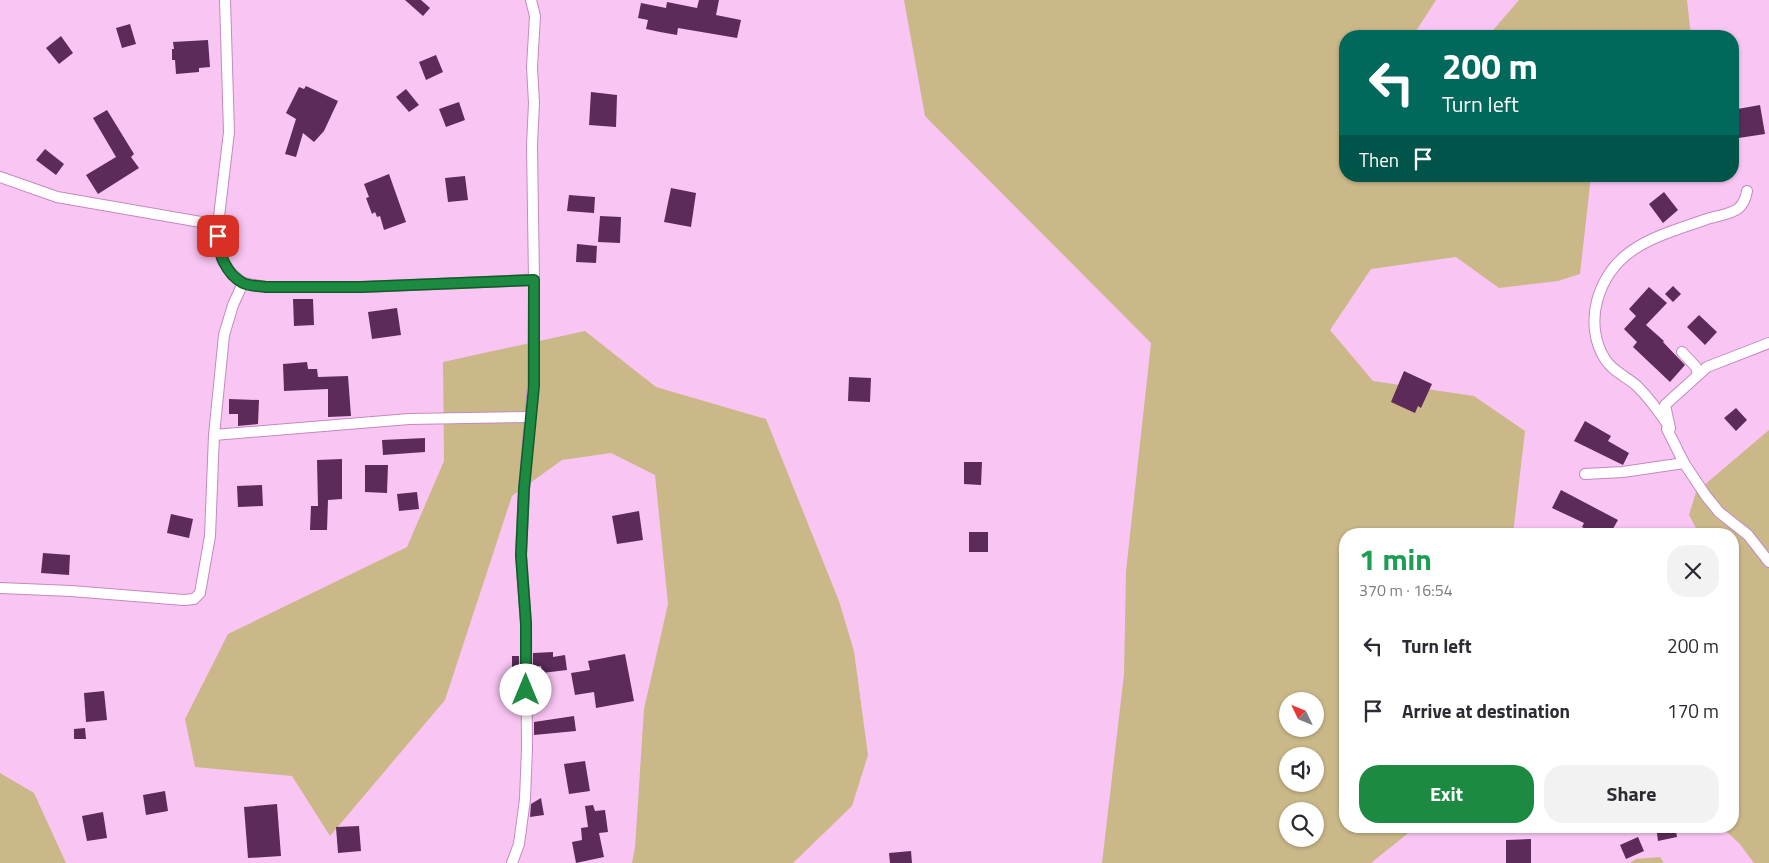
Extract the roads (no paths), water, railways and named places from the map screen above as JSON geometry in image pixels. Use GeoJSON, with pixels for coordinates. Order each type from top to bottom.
{"type":"FeatureCollection","features":[{"type":"Feature","properties":{"kind":"street"},"geometry":{"type":"LineString","coordinates":[[225,0],[230,132],[218,225],[218,246],[222,261],[231,273],[243,283],[266,287],[361,287],[534,280]]}},
{"type":"Feature","properties":{"kind":"street"},"geometry":{"type":"LineString","coordinates":[[512,863],[519,844],[525,799],[527,748],[526,624],[521,555],[524,489],[534,386],[532,145],[534,103],[532,67],[535,16],[531,0]]}},
{"type":"Feature","properties":{"kind":"street"},"geometry":{"type":"LineString","coordinates":[[0,177],[57,197],[218,225]]}},
{"type":"Feature","properties":{"kind":"street"},"geometry":{"type":"LineString","coordinates":[[1670,428],[1655,406],[1636,385],[1605,360],[1597,342],[1593,314],[1598,294],[1616,262],[1633,249],[1678,229],[1739,208],[1745,200],[1747,191]]}},
{"type":"Feature","properties":{"kind":"street"},"geometry":{"type":"LineString","coordinates":[[0,588],[71,591],[184,600],[194,599],[200,593],[210,536],[214,434],[224,335],[243,283]]}},
{"type":"Feature","properties":{"kind":"street"},"geometry":{"type":"LineString","coordinates":[[1769,342],[1718,362],[1698,374],[1665,405],[1670,428],[1667,429],[1684,463],[1719,512],[1748,535],[1769,562]]}},
{"type":"Feature","properties":{"kind":"street"},"geometry":{"type":"LineString","coordinates":[[1682,352],[1696,367],[1698,374]]}},
{"type":"Feature","properties":{"kind":"street"},"geometry":{"type":"LineString","coordinates":[[214,434],[409,419],[530,417]]}},
{"type":"Feature","properties":{"kind":"street"},"geometry":{"type":"LineString","coordinates":[[1585,474],[1623,472],[1684,463]]}}]}
